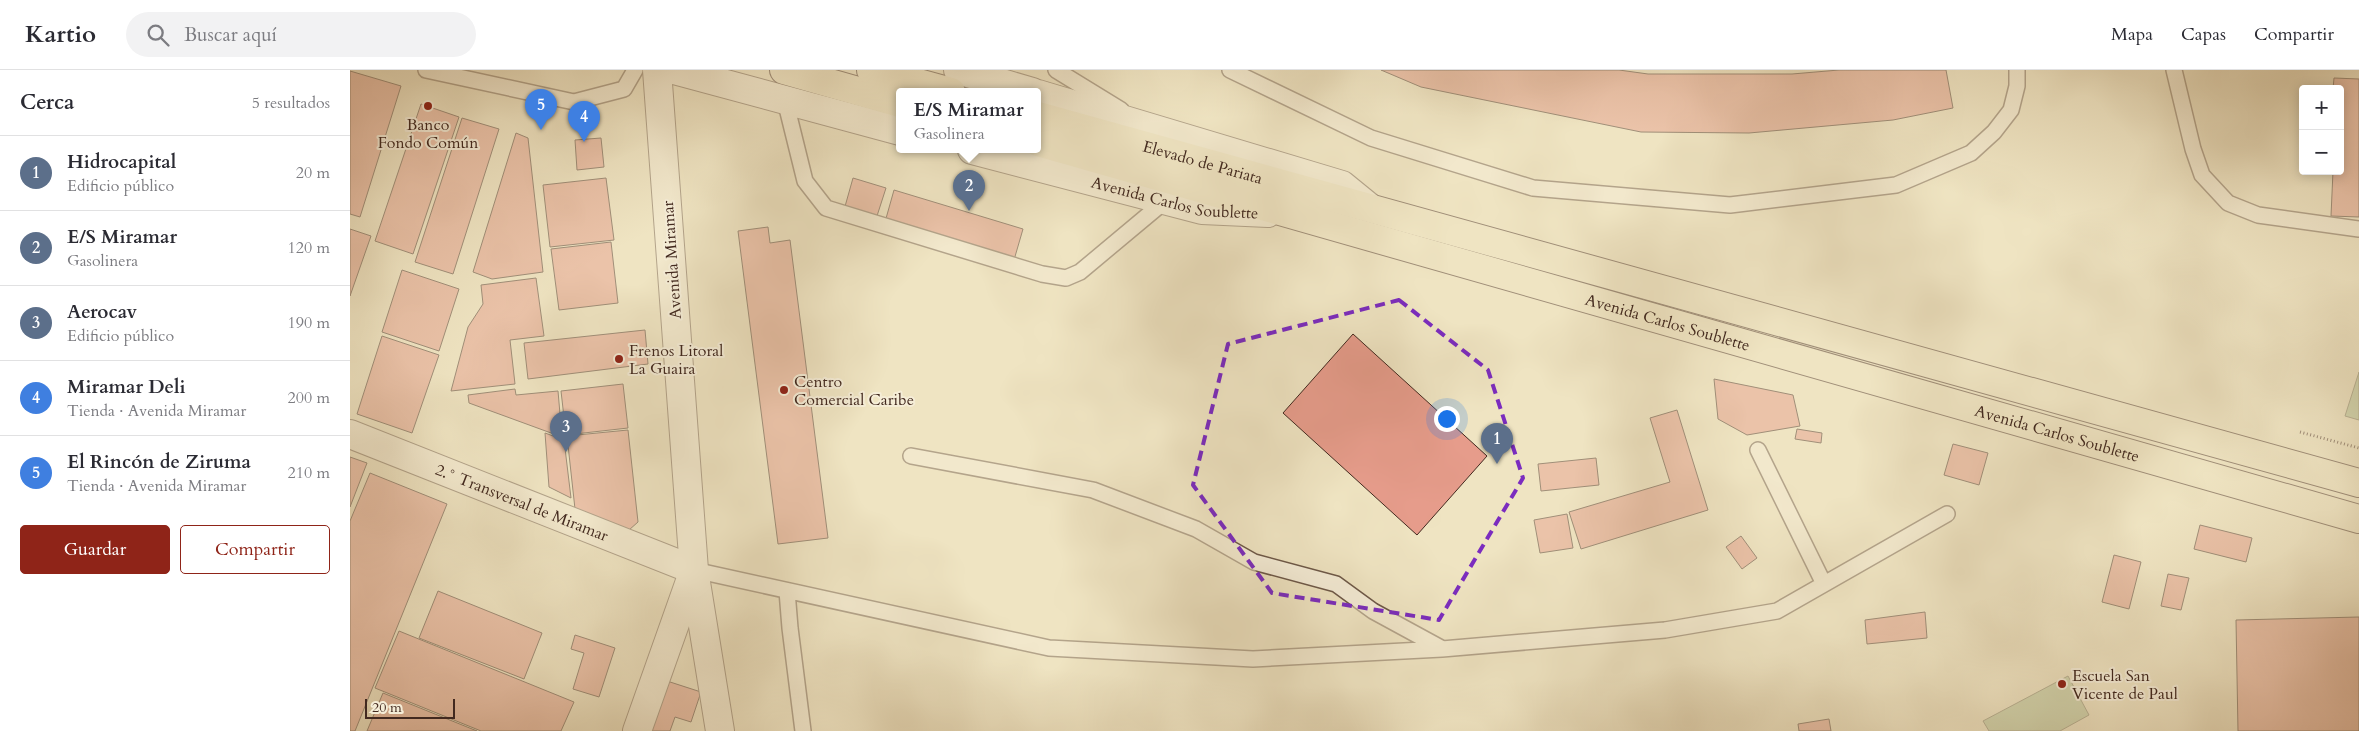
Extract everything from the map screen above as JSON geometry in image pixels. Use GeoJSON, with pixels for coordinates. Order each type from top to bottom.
{"type":"FeatureCollection","features":[{"type":"Feature","properties":{"kind":"main road"},"geometry":{"type":"LineString","coordinates":[[784,70],[896,102]]}},
{"type":"Feature","properties":{"kind":"main road"},"geometry":{"type":"LineString","coordinates":[[871,70],[936,88]]}},
{"type":"Feature","properties":{"kind":"main road","name":"Elevado de Pariata"},"geometry":{"type":"LineString","coordinates":[[1041,117],[1369,207]]}},
{"type":"Feature","properties":{"kind":"main road","name":"Elevado de Pariata"},"geometry":{"type":"LineString","coordinates":[[1041,143],[1294,214]]}},
{"type":"Feature","properties":{"kind":"main road","name":"Avenida Carlos Soublette"},"geometry":{"type":"LineString","coordinates":[[1369,207],[2359,483]]}},
{"type":"Feature","properties":{"kind":"main road","name":"Avenida Carlos Soublette"},"geometry":{"type":"LineString","coordinates":[[1294,214],[2359,520]]}},
{"type":"Feature","properties":{"kind":"street","name":"Avenida Miramar"},"geometry":{"type":"LineString","coordinates":[[658,70],[694,570],[720,731]]}},
{"type":"Feature","properties":{"kind":"street"},"geometry":{"type":"LineString","coordinates":[[674,70],[896,130]]}},
{"type":"Feature","properties":{"kind":"street"},"geometry":{"type":"LineString","coordinates":[[958,70],[1019,88]]}},
{"type":"Feature","properties":{"kind":"street","name":"Avenida Carlos Soublette"},"geometry":{"type":"LineString","coordinates":[[1041,95],[1342,185],[1369,207]]}},
{"type":"Feature","properties":{"kind":"street","name":"Avenida Carlos Soublette"},"geometry":{"type":"LineString","coordinates":[[983,153],[1202,210],[1294,214]]}},
{"type":"Feature","properties":{"kind":"street","name":"2.° Transversal de Miramar"},"geometry":{"type":"LineString","coordinates":[[350,434],[694,570]]}},
{"type":"Feature","properties":{"kind":"street","name":"Avenida Miramar"},"geometry":{"type":"LineString","coordinates":[[637,731],[694,570]]}},
{"type":"Feature","properties":{"kind":"lane"},"geometry":{"type":"LineString","coordinates":[[426,70],[574,102],[624,89],[635,70]]}},
{"type":"Feature","properties":{"kind":"lane"},"geometry":{"type":"LineString","coordinates":[[1056,70],[1150,128]]}},
{"type":"Feature","properties":{"kind":"lane"},"geometry":{"type":"LineString","coordinates":[[1230,70],[1371,138],[1533,188],[1730,205],[1896,185],[1971,153],[1994,132],[2011,110],[2017,86],[2017,70]]}},
{"type":"Feature","properties":{"kind":"lane"},"geometry":{"type":"LineString","coordinates":[[2174,70],[2193,149],[2202,175],[2228,203],[2258,215],[2359,229]]}},
{"type":"Feature","properties":{"kind":"lane"},"geometry":{"type":"LineString","coordinates":[[785,100],[806,181],[826,208],[1042,274],[1066,278],[1080,272],[1165,201]]}},
{"type":"Feature","properties":{"kind":"lane"},"geometry":{"type":"LineString","coordinates":[[1758,450],[1824,584]]}},
{"type":"Feature","properties":{"kind":"lane"},"geometry":{"type":"LineString","coordinates":[[911,456],[1093,490],[1196,529],[1254,562],[1336,584],[1373,611],[1442,649]]}},
{"type":"Feature","properties":{"kind":"lane"},"geometry":{"type":"LineString","coordinates":[[694,570],[1049,648],[1253,658],[1442,649],[1675,628],[1776,610],[1947,514]]}},
{"type":"Feature","properties":{"kind":"lane"},"geometry":{"type":"LineString","coordinates":[[787,590],[790,628],[804,731]]}},
{"type":"Feature","properties":{"kind":"path"},"geometry":{"type":"LineString","coordinates":[[2300,432],[2359,448]]}},
{"type":"Feature","properties":{"kind":"highlighted area"},"geometry":{"type":"Polygon","coordinates":[[[1399,300],[1488,370],[1523,478],[1439,620],[1272,593],[1193,485],[1228,344],[1399,300]]]}},
{"type":"Feature","properties":{"kind":"green space"},"geometry":{"type":"Polygon","coordinates":[[[2359,372],[2359,420],[2345,416],[2359,372]]]}},
{"type":"Feature","properties":{"kind":"green space"},"geometry":{"type":"Polygon","coordinates":[[[2068,676],[2089,715],[2060,731],[1989,731],[1983,721],[2068,676]]]}},
{"type":"Feature","properties":{"kind":"building"},"geometry":{"type":"Polygon","coordinates":[[[1381,70],[1619,70],[1648,74],[1792,74],[1839,70],[1946,70],[1953,108],[1893,120],[1749,133],[1641,132],[1421,87],[1381,70]]]}},
{"type":"Feature","properties":{"kind":"building"},"geometry":{"type":"Polygon","coordinates":[[[350,71],[401,86],[360,217],[350,214],[350,71]]]}},
{"type":"Feature","properties":{"kind":"building"},"geometry":{"type":"Polygon","coordinates":[[[2334,78],[2359,79],[2359,217],[2331,216],[2333,175],[2344,175],[2344,85],[2333,85],[2334,78]]]}},
{"type":"Feature","properties":{"kind":"building"},"geometry":{"type":"Polygon","coordinates":[[[421,104],[459,117],[413,254],[375,241],[421,104]]]}},
{"type":"Feature","properties":{"kind":"building"},"geometry":{"type":"Polygon","coordinates":[[[462,118],[499,129],[453,274],[415,262],[462,118]]]}},
{"type":"Feature","properties":{"kind":"building"},"geometry":{"type":"Polygon","coordinates":[[[516,133],[528,138],[543,272],[492,279],[473,272],[516,133]]]}},
{"type":"Feature","properties":{"kind":"building"},"geometry":{"type":"Polygon","coordinates":[[[601,138],[604,167],[577,170],[575,140],[601,138]]]}},
{"type":"Feature","properties":{"kind":"building"},"geometry":{"type":"Polygon","coordinates":[[[606,178],[614,240],[550,247],[543,185],[606,178]]]}},
{"type":"Feature","properties":{"kind":"building"},"geometry":{"type":"Polygon","coordinates":[[[853,178],[886,188],[876,219],[844,210],[853,178]]]}},
{"type":"Feature","properties":{"kind":"building"},"geometry":{"type":"Polygon","coordinates":[[[894,190],[1023,229],[1014,260],[885,222],[894,190]]]}},
{"type":"Feature","properties":{"kind":"building","name":"Centro Comercial Caribe"},"geometry":{"type":"Polygon","coordinates":[[[768,227],[770,243],[790,240],[828,538],[778,544],[738,231],[768,227]]]}},
{"type":"Feature","properties":{"kind":"building"},"geometry":{"type":"Polygon","coordinates":[[[350,229],[371,236],[350,296],[350,229]]]}},
{"type":"Feature","properties":{"kind":"building"},"geometry":{"type":"Polygon","coordinates":[[[611,242],[618,303],[559,310],[551,249],[611,242]]]}},
{"type":"Feature","properties":{"kind":"building"},"geometry":{"type":"Polygon","coordinates":[[[402,270],[459,289],[439,351],[382,332],[402,270]]]}},
{"type":"Feature","properties":{"kind":"building"},"geometry":{"type":"Polygon","coordinates":[[[536,278],[544,336],[510,340],[515,384],[451,391],[468,327],[483,304],[481,285],[536,278]]]}},
{"type":"Feature","properties":{"kind":"building"},"geometry":{"type":"Polygon","coordinates":[[[645,330],[648,364],[528,379],[524,343],[645,330]]]}},
{"type":"Feature","properties":{"kind":"building"},"geometry":{"type":"Polygon","coordinates":[[[1353,334],[1487,456],[1417,535],[1283,413],[1353,334]]]}},
{"type":"Feature","properties":{"kind":"building"},"geometry":{"type":"Polygon","coordinates":[[[382,336],[439,355],[412,433],[357,414],[382,336]]]}},
{"type":"Feature","properties":{"kind":"building"},"geometry":{"type":"Polygon","coordinates":[[[1714,379],[1793,395],[1800,426],[1747,435],[1718,419],[1714,379]]]}},
{"type":"Feature","properties":{"kind":"building"},"geometry":{"type":"Polygon","coordinates":[[[623,384],[628,428],[566,435],[561,391],[623,384]]]}},
{"type":"Feature","properties":{"kind":"building"},"geometry":{"type":"Polygon","coordinates":[[[515,389],[516,395],[558,391],[562,437],[469,403],[468,395],[515,389]]]}},
{"type":"Feature","properties":{"kind":"building"},"geometry":{"type":"Polygon","coordinates":[[[1677,410],[1708,510],[1581,549],[1569,512],[1670,482],[1650,418],[1677,410]]]}},
{"type":"Feature","properties":{"kind":"building"},"geometry":{"type":"Polygon","coordinates":[[[1797,429],[1822,433],[1821,443],[1795,439],[1797,429]]]}},
{"type":"Feature","properties":{"kind":"building"},"geometry":{"type":"Polygon","coordinates":[[[628,430],[638,522],[629,530],[575,509],[567,436],[628,430]]]}},
{"type":"Feature","properties":{"kind":"building"},"geometry":{"type":"Polygon","coordinates":[[[545,433],[564,440],[571,498],[549,487],[545,433]]]}},
{"type":"Feature","properties":{"kind":"building"},"geometry":{"type":"Polygon","coordinates":[[[1953,444],[1988,453],[1979,485],[1944,475],[1953,444]]]}},
{"type":"Feature","properties":{"kind":"building"},"geometry":{"type":"Polygon","coordinates":[[[350,457],[367,463],[350,507],[350,457]]]}},
{"type":"Feature","properties":{"kind":"building"},"geometry":{"type":"Polygon","coordinates":[[[1596,458],[1599,485],[1541,491],[1538,464],[1596,458]]]}},
{"type":"Feature","properties":{"kind":"building"},"geometry":{"type":"Polygon","coordinates":[[[370,473],[447,504],[355,731],[350,731],[350,521],[370,473]]]}},
{"type":"Feature","properties":{"kind":"building"},"geometry":{"type":"Polygon","coordinates":[[[1567,514],[1573,548],[1540,553],[1534,520],[1567,514]]]}},
{"type":"Feature","properties":{"kind":"building"},"geometry":{"type":"Polygon","coordinates":[[[2200,525],[2252,538],[2246,562],[2194,549],[2200,525]]]}},
{"type":"Feature","properties":{"kind":"building"},"geometry":{"type":"Polygon","coordinates":[[[1741,536],[1757,558],[1742,569],[1726,547],[1741,536]]]}},
{"type":"Feature","properties":{"kind":"building"},"geometry":{"type":"Polygon","coordinates":[[[2114,555],[2141,562],[2129,609],[2102,602],[2114,555]]]}},
{"type":"Feature","properties":{"kind":"building"},"geometry":{"type":"Polygon","coordinates":[[[2168,574],[2189,578],[2181,610],[2161,606],[2168,574]]]}},
{"type":"Feature","properties":{"kind":"building"},"geometry":{"type":"Polygon","coordinates":[[[438,591],[542,633],[524,679],[419,638],[438,591]]]}},
{"type":"Feature","properties":{"kind":"building"},"geometry":{"type":"Polygon","coordinates":[[[1925,612],[1927,638],[1867,644],[1865,620],[1925,612]]]}},
{"type":"Feature","properties":{"kind":"building"},"geometry":{"type":"Polygon","coordinates":[[[2359,617],[2359,731],[2238,731],[2236,620],[2359,617]]]}},
{"type":"Feature","properties":{"kind":"building"},"geometry":{"type":"Polygon","coordinates":[[[399,631],[574,702],[561,731],[481,731],[375,688],[399,631]]]}},
{"type":"Feature","properties":{"kind":"building"},"geometry":{"type":"Polygon","coordinates":[[[575,635],[615,648],[599,697],[573,689],[584,653],[571,649],[575,635]]]}},
{"type":"Feature","properties":{"kind":"building"},"geometry":{"type":"Polygon","coordinates":[[[667,681],[701,692],[691,722],[675,717],[670,731],[651,731],[667,681]]]}},
{"type":"Feature","properties":{"kind":"building"},"geometry":{"type":"Polygon","coordinates":[[[383,693],[477,731],[367,731],[383,693]]]}},
{"type":"Feature","properties":{"kind":"building"},"geometry":{"type":"Polygon","coordinates":[[[1829,719],[1831,731],[1799,731],[1798,724],[1829,719]]]}},
{"type":"Feature","properties":{"kind":"place","name":"Banco Fondo Común"},"geometry":{"type":"Point","coordinates":[428,106]}},
{"type":"Feature","properties":{"kind":"place","name":"El Rincón de Ziruma"},"geometry":{"type":"Point","coordinates":[541,130]}},
{"type":"Feature","properties":{"kind":"place","name":"Miramar Deli"},"geometry":{"type":"Point","coordinates":[584,142]}},
{"type":"Feature","properties":{"kind":"place","name":"E/S Miramar"},"geometry":{"type":"Point","coordinates":[969,211]}},
{"type":"Feature","properties":{"kind":"place","name":"Frenos Litoral La Guaira"},"geometry":{"type":"Point","coordinates":[619,359]}},
{"type":"Feature","properties":{"kind":"place","name":"Centro Comercial Caribe"},"geometry":{"type":"Point","coordinates":[784,390]}},
{"type":"Feature","properties":{"kind":"place","name":"Aerocav"},"geometry":{"type":"Point","coordinates":[566,452]}},
{"type":"Feature","properties":{"kind":"place","name":"Hidrocapital"},"geometry":{"type":"Point","coordinates":[1497,464]}},
{"type":"Feature","properties":{"kind":"place","name":"Escuela San Vicente de Paul"},"geometry":{"type":"Point","coordinates":[2062,684]}}]}
